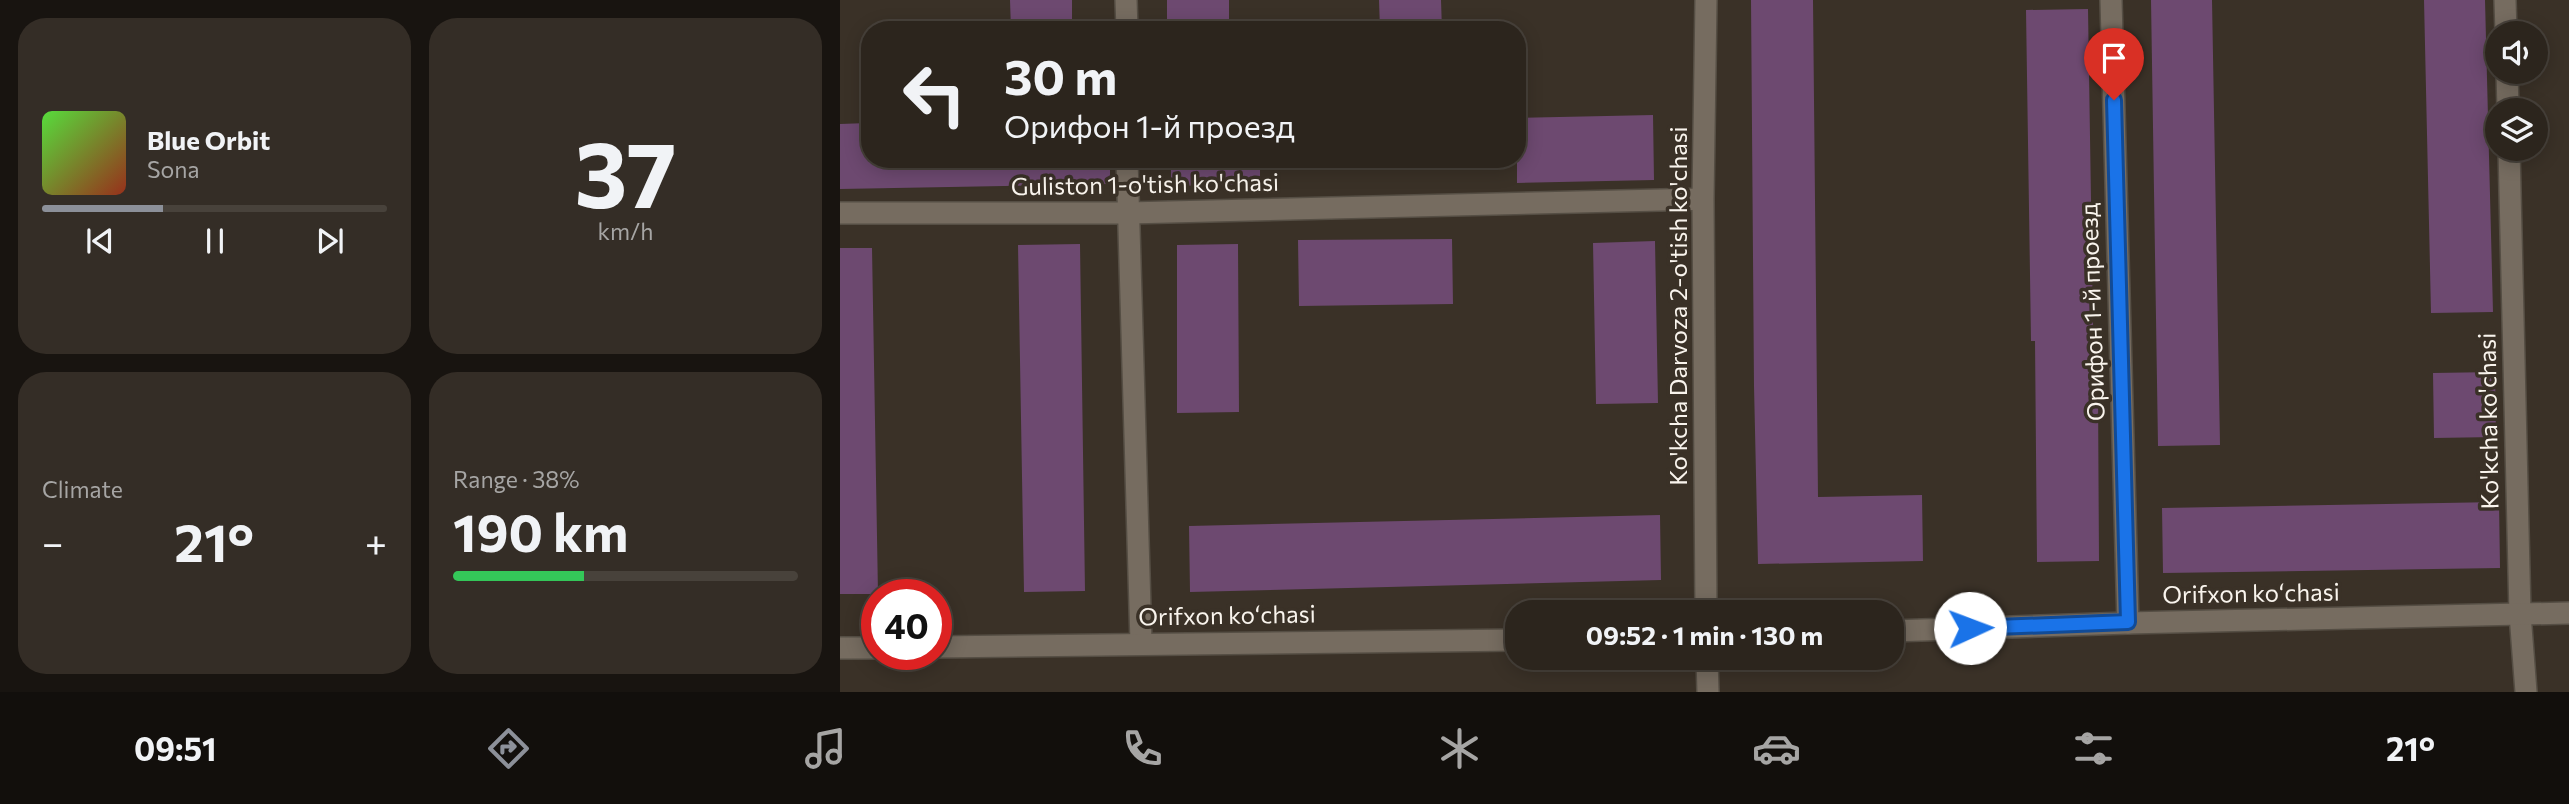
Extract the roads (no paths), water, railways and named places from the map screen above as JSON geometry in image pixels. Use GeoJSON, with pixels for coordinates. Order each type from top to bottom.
{"type":"FeatureCollection","features":[{"type":"Feature","properties":{"kind":"street"},"geometry":{"type":"LineString","coordinates":[[1126,0],[1127,21]]}},
{"type":"Feature","properties":{"kind":"street","name":"Ko'kcha Darvoza 2-o'tish ko'chasi"},"geometry":{"type":"LineString","coordinates":[[1706,0],[1703,199],[1706,600]]}},
{"type":"Feature","properties":{"kind":"street","name":"Орифон 1-й проезд"},"geometry":{"type":"LineString","coordinates":[[2111,0],[2128,622]]}},
{"type":"Feature","properties":{"kind":"street"},"geometry":{"type":"LineString","coordinates":[[2505,0],[2506,21]]}},
{"type":"Feature","properties":{"kind":"street","name":"Ko'kcha ko'chasi"},"geometry":{"type":"LineString","coordinates":[[2509,161],[2519,614],[2526,692]]}},
{"type":"Feature","properties":{"kind":"street"},"geometry":{"type":"LineString","coordinates":[[1127,168],[1141,643]]}},
{"type":"Feature","properties":{"kind":"street","name":"Guliston 1-o'tish ko'chasi"},"geometry":{"type":"LineString","coordinates":[[840,213],[1128,213],[1703,199]]}},
{"type":"Feature","properties":{"kind":"street","name":"Orifxon koʻchasi"},"geometry":{"type":"LineString","coordinates":[[1904,631],[2128,622],[2569,613]]}},
{"type":"Feature","properties":{"kind":"street","name":"Orifxon koʻchasi"},"geometry":{"type":"LineString","coordinates":[[952,646],[1505,640]]}},
{"type":"Feature","properties":{"kind":"street"},"geometry":{"type":"LineString","coordinates":[[840,648],[861,648]]}},
{"type":"Feature","properties":{"kind":"street"},"geometry":{"type":"LineString","coordinates":[[1707,670],[1707,692]]}}]}
